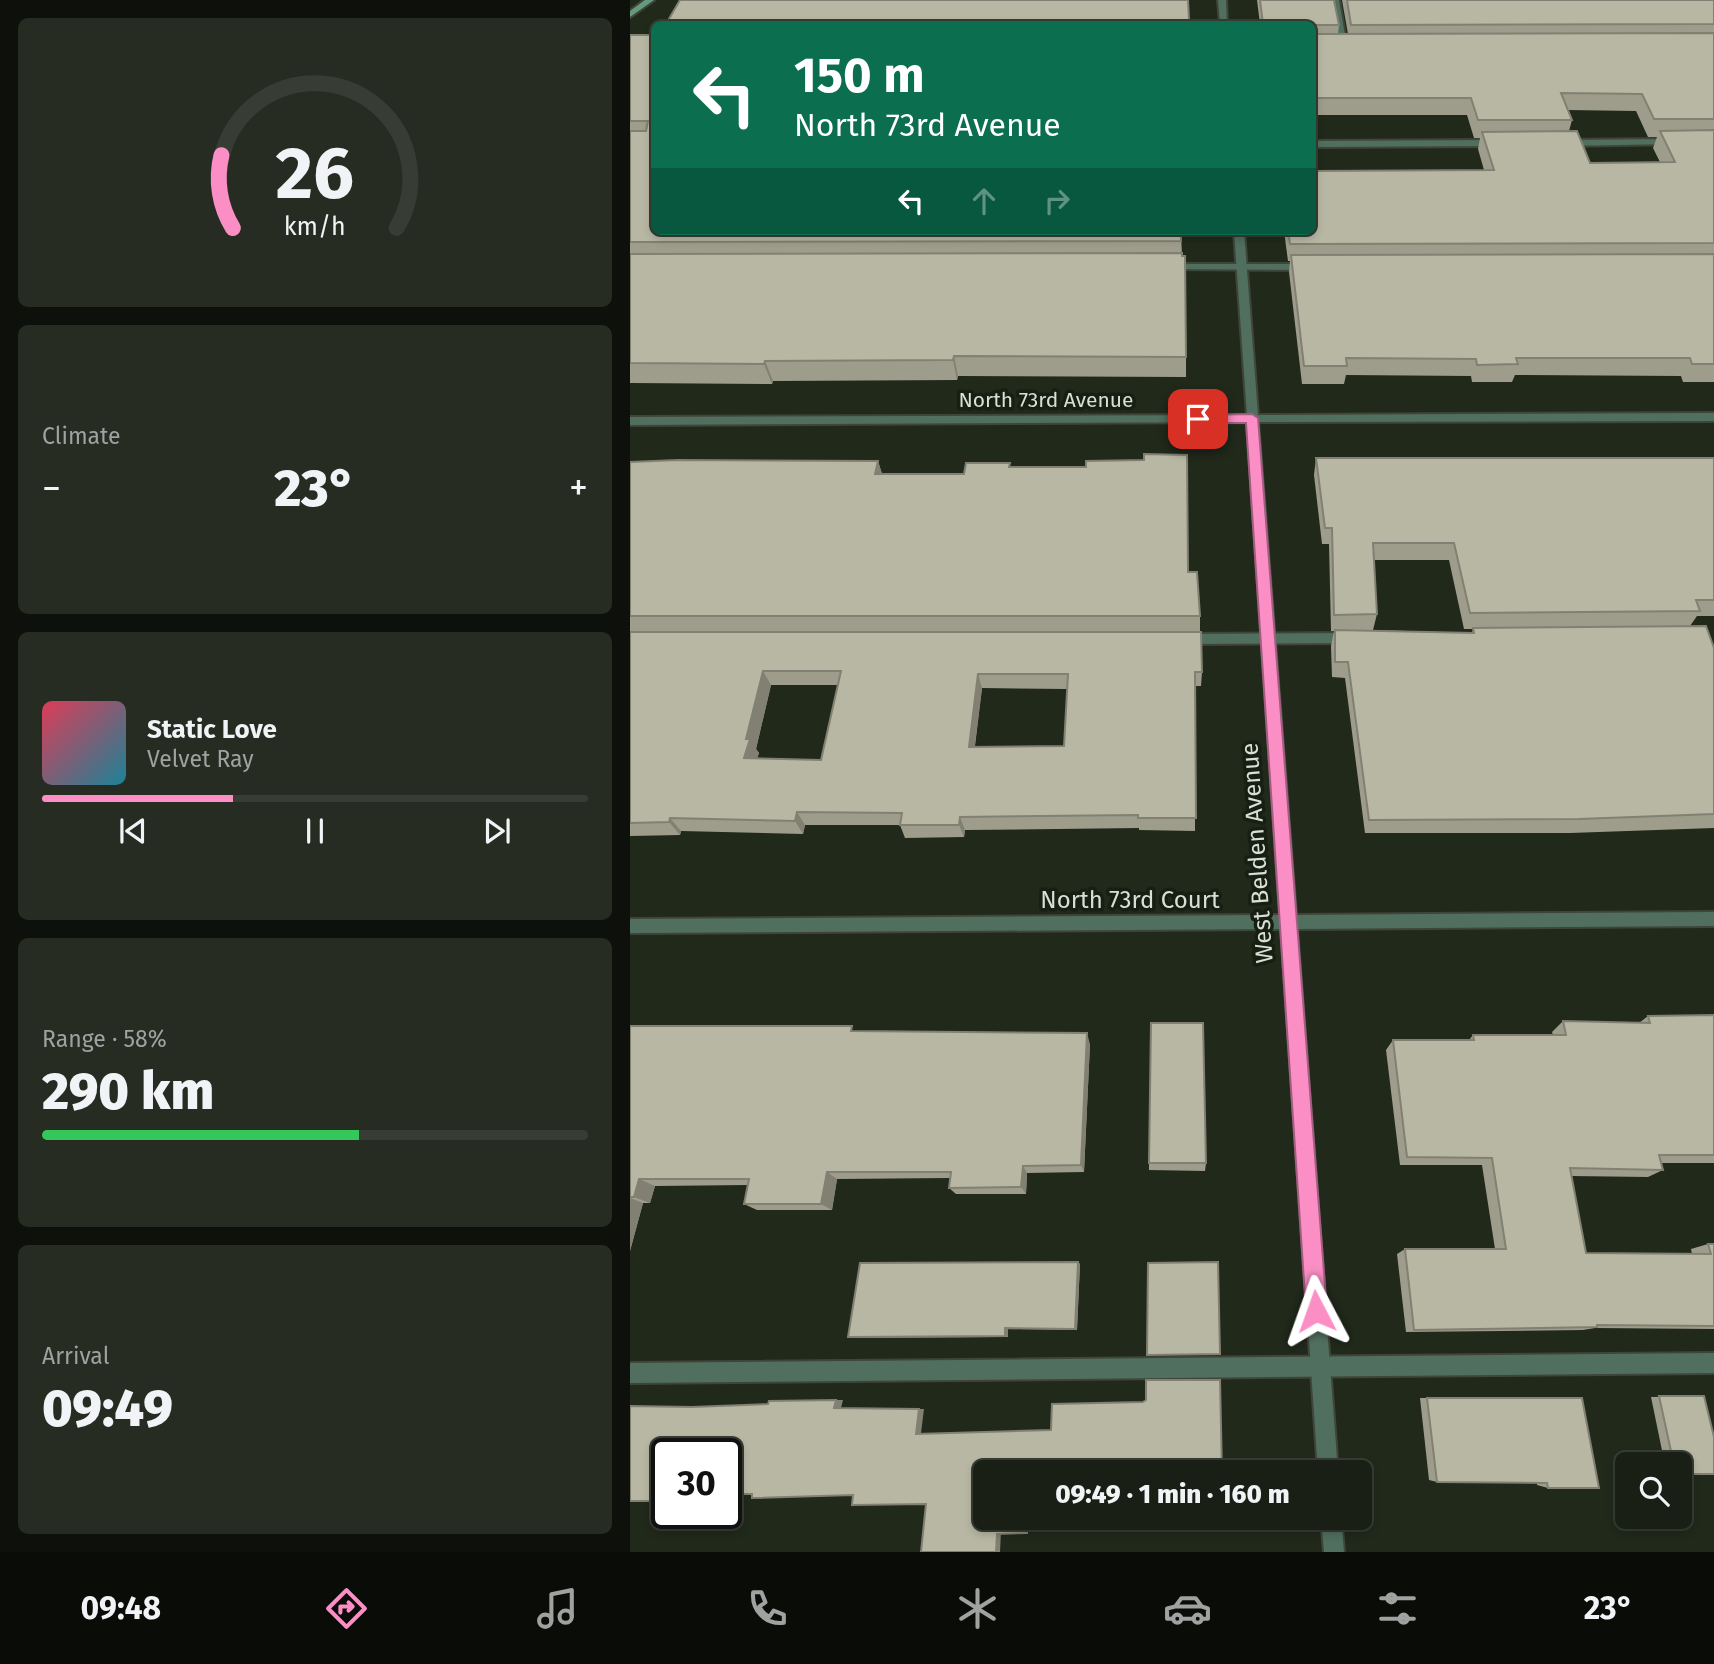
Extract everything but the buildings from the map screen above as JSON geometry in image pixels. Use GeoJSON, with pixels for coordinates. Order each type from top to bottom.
{"type":"FeatureCollection","features":[{"type":"Feature","properties":{"kind":"street"},"geometry":{"type":"LineString","coordinates":[[630,15],[650,0]]}},
{"type":"Feature","properties":{"kind":"street"},"geometry":{"type":"LineString","coordinates":[[1222,0],[1224,21]]}},
{"type":"Feature","properties":{"kind":"street"},"geometry":{"type":"LineString","coordinates":[[1335,0],[1344,46]]}},
{"type":"Feature","properties":{"kind":"street"},"geometry":{"type":"LineString","coordinates":[[1333,46],[1358,46]]}},
{"type":"Feature","properties":{"kind":"street"},"geometry":{"type":"LineString","coordinates":[[1548,143],[1686,142]]}},
{"type":"Feature","properties":{"kind":"street"},"geometry":{"type":"LineString","coordinates":[[1316,144],[1506,143]]}},
{"type":"Feature","properties":{"kind":"street","name":"West Belden Avenue"},"geometry":{"type":"LineString","coordinates":[[1239,235],[1327,1460]]}},
{"type":"Feature","properties":{"kind":"street"},"geometry":{"type":"LineString","coordinates":[[1158,267],[1325,267]]}},
{"type":"Feature","properties":{"kind":"street","name":"North 73rd Avenue"},"geometry":{"type":"LineString","coordinates":[[630,421],[1714,417]]}},
{"type":"Feature","properties":{"kind":"street"},"geometry":{"type":"LineString","coordinates":[[1171,639],[1366,638]]}},
{"type":"Feature","properties":{"kind":"street","name":"North 73rd Court"},"geometry":{"type":"LineString","coordinates":[[630,926],[1714,919]]}},
{"type":"Feature","properties":{"kind":"street"},"geometry":{"type":"LineString","coordinates":[[630,1373],[1714,1363]]}},
{"type":"Feature","properties":{"kind":"street"},"geometry":{"type":"LineString","coordinates":[[1332,1530],[1334,1552]]}},
{"type":"Feature","properties":{"kind":"route"},"geometry":{"type":"LineString","coordinates":[[1198,419],[1252,418],[1316,1311]]}}]}
